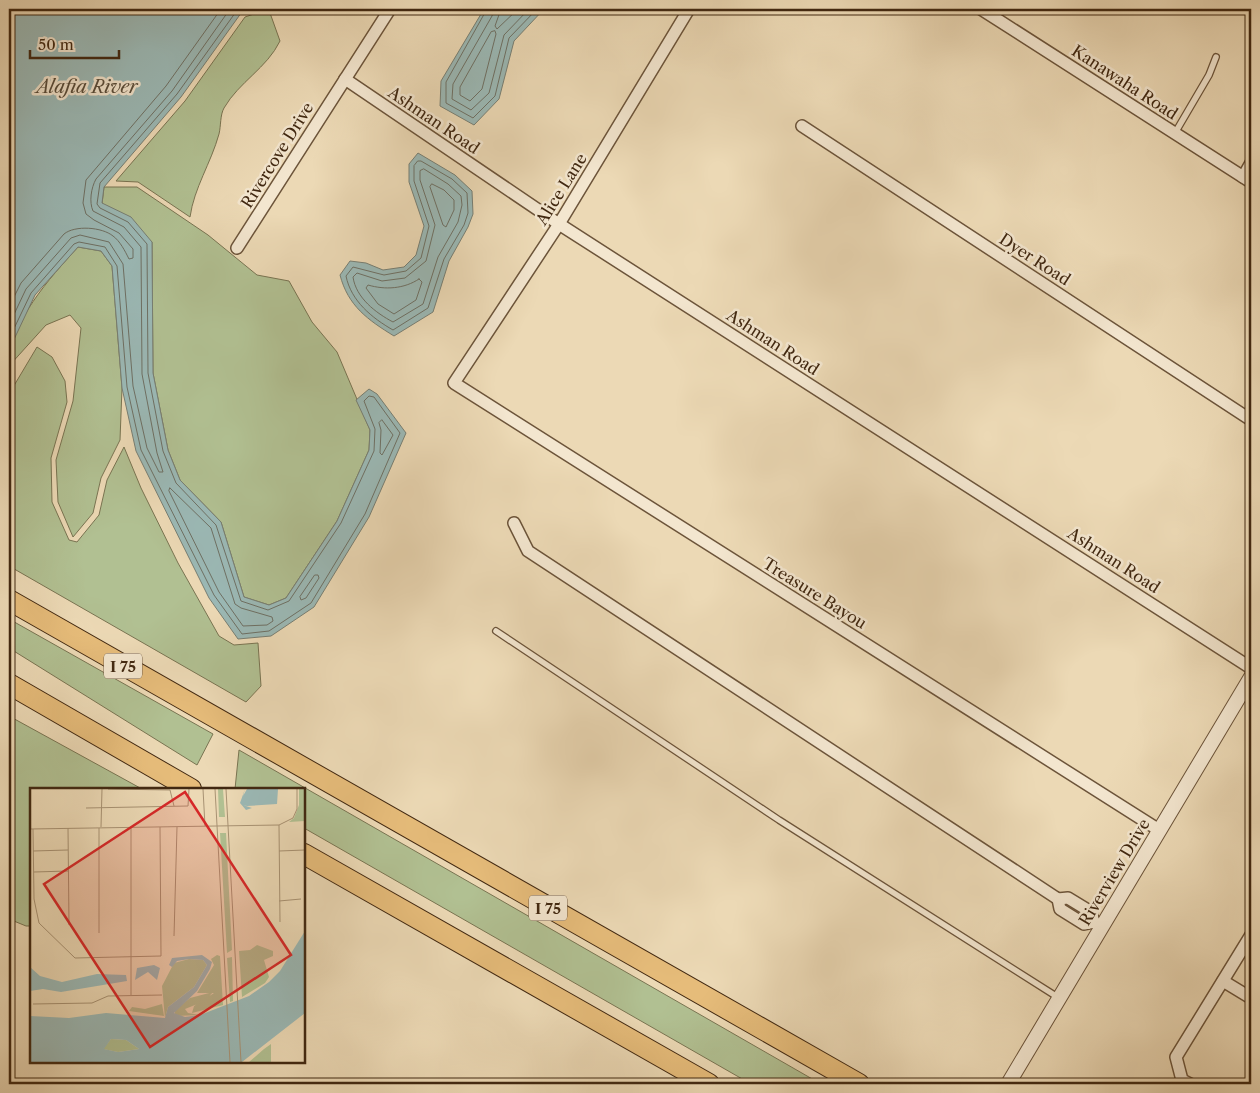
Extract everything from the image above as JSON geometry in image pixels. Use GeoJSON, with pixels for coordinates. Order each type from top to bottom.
{"type":"FeatureCollection","features":[{"type":"Feature","properties":{"kind":"highway","name":"I 75"},"geometry":{"type":"LineString","coordinates":[[9,600],[858,1084]]}},
{"type":"Feature","properties":{"kind":"highway"},"geometry":{"type":"LineString","coordinates":[[9,684],[189,788]]}},
{"type":"Feature","properties":{"kind":"highway"},"geometry":{"type":"LineString","coordinates":[[305,855],[710,1084]]}},
{"type":"Feature","properties":{"kind":"street","name":"Alice Lane"},"geometry":{"type":"LineString","coordinates":[[454,383],[559,224],[689,9]]}},
{"type":"Feature","properties":{"kind":"street","name":"Kanawaha Road"},"geometry":{"type":"LineString","coordinates":[[981,9],[1247,180]]}},
{"type":"Feature","properties":{"kind":"street"},"geometry":{"type":"LineString","coordinates":[[345,79],[388,12]]}},
{"type":"Feature","properties":{"kind":"street","name":"Ashman Road"},"geometry":{"type":"LineString","coordinates":[[345,79],[559,224],[1251,668]]}},
{"type":"Feature","properties":{"kind":"street","name":"Rivercove Drive"},"geometry":{"type":"LineString","coordinates":[[237,248],[345,79]]}},
{"type":"Feature","properties":{"kind":"street","name":"Dyer Road"},"geometry":{"type":"LineString","coordinates":[[802,126],[1251,420]]}},
{"type":"Feature","properties":{"kind":"street"},"geometry":{"type":"LineString","coordinates":[[1247,180],[1251,164]]}},
{"type":"Feature","properties":{"kind":"street","name":"Treasure Bayou"},"geometry":{"type":"LineString","coordinates":[[454,383],[1159,830]]}},
{"type":"Feature","properties":{"kind":"street"},"geometry":{"type":"LineString","coordinates":[[514,524],[528,551],[1058,898],[1068,898],[1092,912],[1098,924]]}},
{"type":"Feature","properties":{"kind":"street","name":"Riverview Drive"},"geometry":{"type":"LineString","coordinates":[[1011,1083],[1098,924],[1159,830],[1251,677]]}},
{"type":"Feature","properties":{"kind":"street"},"geometry":{"type":"LineString","coordinates":[[1190,1084],[1182,1080],[1176,1057],[1251,935]]}},
{"type":"Feature","properties":{"kind":"street"},"geometry":{"type":"LineString","coordinates":[[1223,981],[1251,998]]}},
{"type":"Feature","properties":{"kind":"lane"},"geometry":{"type":"LineString","coordinates":[[1175,133],[1209,75],[1216,57]]}},
{"type":"Feature","properties":{"kind":"lane"},"geometry":{"type":"LineString","coordinates":[[496,632],[779,820],[1059,998]]}},
{"type":"Feature","properties":{"kind":"green space"},"geometry":{"type":"Polygon","coordinates":[[[260,12],[270,13],[280,41],[268,59],[237,90],[224,108],[219,134],[195,196],[190,217],[138,182],[116,181],[185,101],[245,17],[260,12]]]}},
{"type":"Feature","properties":{"kind":"green space"},"geometry":{"type":"Polygon","coordinates":[[[104,187],[137,187],[208,235],[257,275],[289,281],[312,322],[337,352],[370,430],[369,450],[337,521],[286,598],[269,605],[244,597],[221,522],[180,480],[168,450],[153,373],[152,242],[102,204],[104,187]]]}},
{"type":"Feature","properties":{"kind":"green space"},"geometry":{"type":"Polygon","coordinates":[[[78,247],[101,251],[112,266],[122,388],[120,440],[101,478],[93,513],[73,537],[58,502],[56,460],[73,401],[81,328],[70,315],[46,325],[9,366],[11,350],[23,317],[55,272],[78,247]]]}},
{"type":"Feature","properties":{"kind":"green space"},"geometry":{"type":"Polygon","coordinates":[[[37,347],[52,357],[65,381],[67,402],[51,458],[52,502],[69,540],[77,542],[99,515],[107,480],[124,447],[141,488],[178,563],[219,636],[234,645],[258,643],[261,686],[246,702],[9,566],[9,394],[37,347]]]}},
{"type":"Feature","properties":{"kind":"green space"},"geometry":{"type":"Polygon","coordinates":[[[9,619],[213,734],[197,765],[9,648],[9,619]]]}},
{"type":"Feature","properties":{"kind":"green space"},"geometry":{"type":"Polygon","coordinates":[[[9,716],[140,788],[30,788],[30,926],[9,919],[9,716]]]}},
{"type":"Feature","properties":{"kind":"green space"},"geometry":{"type":"Polygon","coordinates":[[[239,750],[821,1084],[751,1084],[305,829],[305,788],[235,788],[239,750]]]}},
{"type":"Feature","properties":{"kind":"water","name":"Alafia River"},"geometry":{"type":"Polygon","coordinates":[[[9,9],[244,9],[181,97],[104,187],[102,203],[131,217],[152,242],[153,373],[168,450],[180,480],[221,522],[244,597],[269,605],[286,598],[337,521],[369,450],[370,430],[356,400],[369,389],[377,394],[406,433],[369,517],[314,607],[271,636],[238,639],[209,598],[136,451],[122,388],[112,266],[101,251],[78,247],[35,295],[9,350],[9,9]]]}},
{"type":"Feature","properties":{"kind":"water"},"geometry":{"type":"Polygon","coordinates":[[[484,9],[544,9],[514,41],[499,99],[474,125],[440,106],[441,81],[484,9]]]}},
{"type":"Feature","properties":{"kind":"water"},"geometry":{"type":"Polygon","coordinates":[[[418,153],[455,175],[472,191],[473,214],[449,261],[433,312],[394,336],[360,311],[348,295],[340,275],[350,261],[366,263],[383,270],[404,267],[416,255],[424,226],[409,182],[409,164],[418,153]]]}}]}
